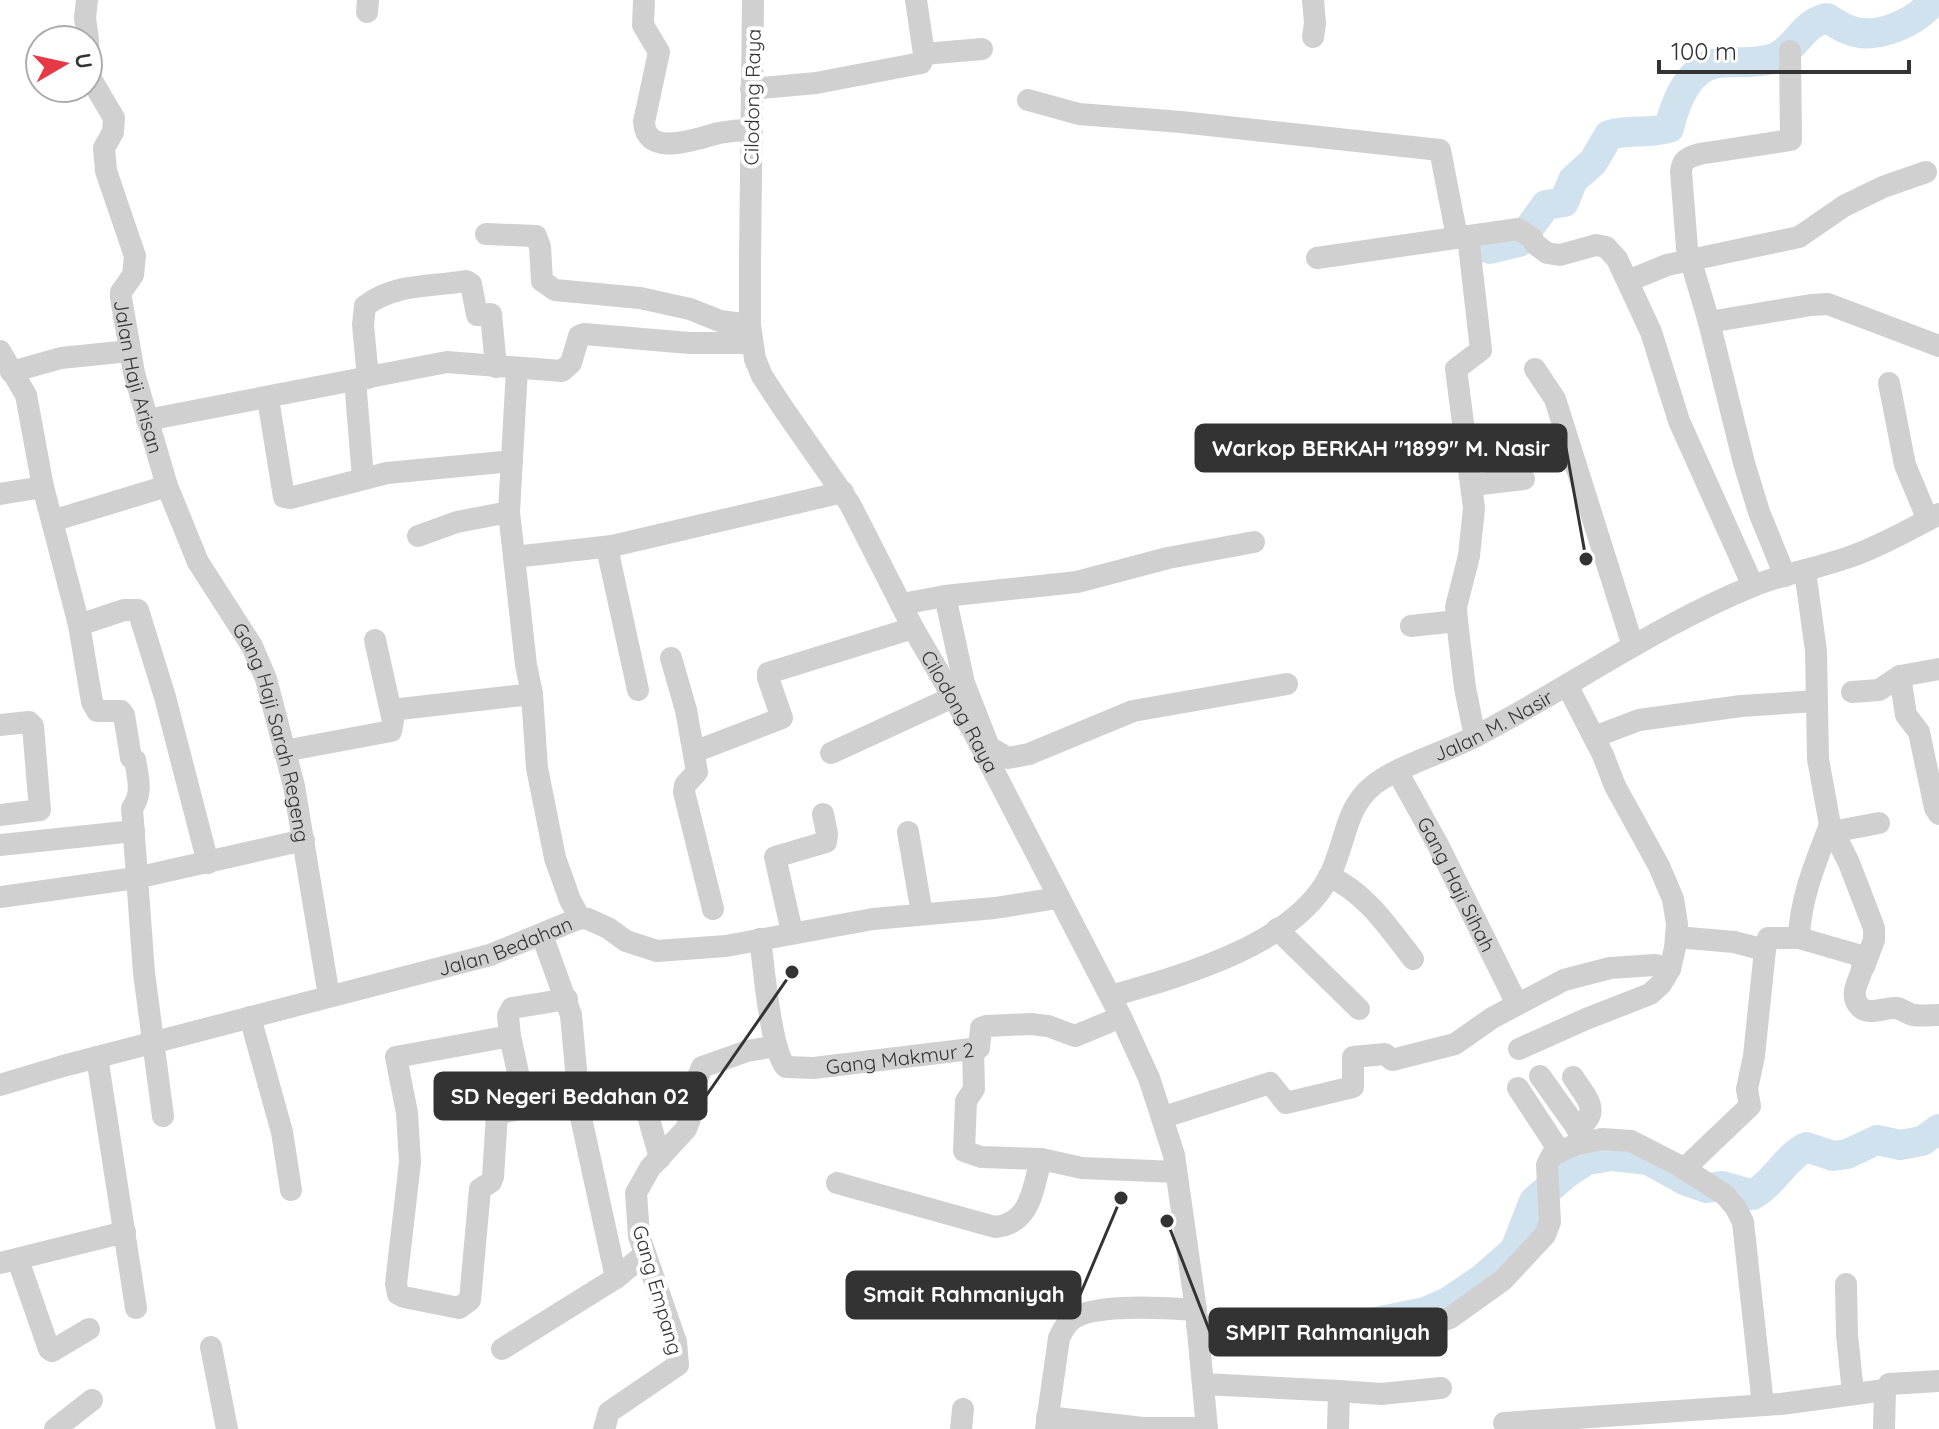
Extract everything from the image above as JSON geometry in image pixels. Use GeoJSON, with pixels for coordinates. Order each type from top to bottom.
{"type":"FeatureCollection","features":[{"type":"Feature","properties":{"kind":"street","name":"Jalan Haji Arisan"},"geometry":{"type":"LineString","coordinates":[[87,0],[88,24]]}},
{"type":"Feature","properties":{"kind":"street"},"geometry":{"type":"LineString","coordinates":[[644,0],[643,25],[659,52],[644,122],[650,138],[669,144],[722,132],[750,130]]}},
{"type":"Feature","properties":{"kind":"street","name":"Cilodong Raya"},"geometry":{"type":"LineString","coordinates":[[753,0],[751,328],[762,376],[843,492],[1111,996],[1164,1117],[1176,1172],[1197,1318],[1206,1428]]}},
{"type":"Feature","properties":{"kind":"street"},"geometry":{"type":"LineString","coordinates":[[751,89],[816,83],[921,63],[924,54],[916,0]]}},
{"type":"Feature","properties":{"kind":"street"},"geometry":{"type":"LineString","coordinates":[[1313,0],[1313,37]]}},
{"type":"Feature","properties":{"kind":"street"},"geometry":{"type":"LineString","coordinates":[[924,54],[982,49]]}},
{"type":"Feature","properties":{"kind":"street"},"geometry":{"type":"LineString","coordinates":[[1790,51],[1791,140],[1719,150],[1685,159],[1682,163],[1690,255],[1759,512],[1795,574],[1816,651],[1818,759],[1831,828],[1849,863],[1874,928],[1874,940],[1854,990],[1861,1008],[1868,1011],[1895,1008],[1913,1015],[1939,1015]]}},
{"type":"Feature","properties":{"kind":"street"},"geometry":{"type":"LineString","coordinates":[[1028,100],[1079,114],[1440,150],[1462,237],[1481,350],[1456,369],[1472,485],[1473,527],[1456,607],[1465,688],[1475,737]]}},
{"type":"Feature","properties":{"kind":"street","name":"Jalan Haji Arisan"},"geometry":{"type":"LineString","coordinates":[[104,101],[114,118],[113,132],[104,148],[106,171],[135,256],[133,275],[121,292],[129,351],[167,486]]}},
{"type":"Feature","properties":{"kind":"street"},"geometry":{"type":"LineString","coordinates":[[1628,281],[1690,255],[1753,248],[1799,237],[1844,206],[1883,187],[1926,172]]}},
{"type":"Feature","properties":{"kind":"street"},"geometry":{"type":"LineString","coordinates":[[486,234],[536,236],[540,247],[543,285],[555,290],[640,298],[690,309],[720,321],[751,328]]}},
{"type":"Feature","properties":{"kind":"street"},"geometry":{"type":"LineString","coordinates":[[1317,258],[1462,237],[1525,234],[1547,253],[1560,255],[1596,245],[1606,247],[1617,259],[1651,332],[1679,421],[1753,586]]}},
{"type":"Feature","properties":{"kind":"street"},"geometry":{"type":"LineString","coordinates":[[363,478],[361,379],[365,306],[378,296],[400,288],[466,281],[471,284],[477,315],[491,314],[507,368],[512,461],[509,512],[532,694],[537,768],[555,858],[580,918]]}},
{"type":"Feature","properties":{"kind":"street"},"geometry":{"type":"LineString","coordinates":[[1709,322],[1828,304],[1939,346]]}},
{"type":"Feature","properties":{"kind":"street"},"geometry":{"type":"LineString","coordinates":[[147,420],[447,362],[554,372],[568,369],[579,336],[584,334],[689,343],[751,328]]}},
{"type":"Feature","properties":{"kind":"street"},"geometry":{"type":"LineString","coordinates":[[0,351],[26,395],[43,487],[79,625],[94,709],[121,711],[131,758],[135,760],[139,782],[138,801],[132,808],[136,878],[152,1042],[163,1116]]}},
{"type":"Feature","properties":{"kind":"street"},"geometry":{"type":"LineString","coordinates":[[11,372],[61,358],[129,351]]}},
{"type":"Feature","properties":{"kind":"street"},"geometry":{"type":"LineString","coordinates":[[1535,369],[1555,399],[1633,646]]}},
{"type":"Feature","properties":{"kind":"street"},"geometry":{"type":"LineString","coordinates":[[1889,383],[1905,465],[1933,517]]}},
{"type":"Feature","properties":{"kind":"street"},"geometry":{"type":"LineString","coordinates":[[268,399],[284,497],[363,478],[512,461]]}},
{"type":"Feature","properties":{"kind":"street"},"geometry":{"type":"LineString","coordinates":[[1472,485],[1524,479]]}},
{"type":"Feature","properties":{"kind":"street"},"geometry":{"type":"LineString","coordinates":[[52,521],[167,486]]}},
{"type":"Feature","properties":{"kind":"street","name":"Gang Haji Sarah Regeng"},"geometry":{"type":"LineString","coordinates":[[167,486],[198,562],[252,646],[266,679],[304,840],[329,996]]}},
{"type":"Feature","properties":{"kind":"street"},"geometry":{"type":"LineString","coordinates":[[0,494],[43,487]]}},
{"type":"Feature","properties":{"kind":"street"},"geometry":{"type":"LineString","coordinates":[[514,557],[612,546],[843,492]]}},
{"type":"Feature","properties":{"kind":"street"},"geometry":{"type":"LineString","coordinates":[[418,536],[457,522],[509,512]]}},
{"type":"Feature","properties":{"kind":"street","name":"Jalan M. Nasir"},"geometry":{"type":"LineString","coordinates":[[1111,996],[1192,973],[1230,956],[1297,916],[1315,898],[1329,876],[1353,807],[1364,790],[1397,771],[1475,737],[1662,629],[1753,586],[1879,545],[1933,517]]}},
{"type":"Feature","properties":{"kind":"street"},"geometry":{"type":"LineString","coordinates":[[902,604],[945,596],[1077,582],[1168,558],[1254,542]]}},
{"type":"Feature","properties":{"kind":"street"},"geometry":{"type":"LineString","coordinates":[[612,546],[609,557],[638,690]]}},
{"type":"Feature","properties":{"kind":"street"},"geometry":{"type":"LineString","coordinates":[[945,596],[969,696],[989,747],[1008,758],[1029,754],[1133,711],[1287,684]]}},
{"type":"Feature","properties":{"kind":"street"},"geometry":{"type":"LineString","coordinates":[[79,625],[124,610],[138,610],[165,697],[208,863]]}},
{"type":"Feature","properties":{"kind":"street"},"geometry":{"type":"LineString","coordinates":[[1411,626],[1457,621]]}},
{"type":"Feature","properties":{"kind":"street"},"geometry":{"type":"LineString","coordinates":[[694,752],[782,718],[768,673],[913,628]]}},
{"type":"Feature","properties":{"kind":"street"},"geometry":{"type":"LineString","coordinates":[[284,751],[391,731],[394,724],[375,640]]}},
{"type":"Feature","properties":{"kind":"street"},"geometry":{"type":"LineString","coordinates":[[671,658],[686,710],[697,772],[685,785],[684,792],[713,909]]}},
{"type":"Feature","properties":{"kind":"street"},"geometry":{"type":"LineString","coordinates":[[1852,692],[1879,690],[1900,676],[1939,669]]}},
{"type":"Feature","properties":{"kind":"street"},"geometry":{"type":"LineString","coordinates":[[1900,676],[1906,715],[1919,732],[1933,766],[1935,808],[1939,814]]}},
{"type":"Feature","properties":{"kind":"street"},"geometry":{"type":"LineString","coordinates":[[1519,1049],[1650,994],[1670,969],[1676,937],[1673,899],[1659,866],[1615,786],[1567,685]]}},
{"type":"Feature","properties":{"kind":"street"},"geometry":{"type":"LineString","coordinates":[[391,710],[532,694]]}},
{"type":"Feature","properties":{"kind":"street"},"geometry":{"type":"LineString","coordinates":[[831,753],[953,697]]}},
{"type":"Feature","properties":{"kind":"street"},"geometry":{"type":"LineString","coordinates":[[1594,737],[1639,720],[1741,706],[1816,701]]}},
{"type":"Feature","properties":{"kind":"street"},"geometry":{"type":"LineString","coordinates":[[0,725],[29,722],[33,726],[40,810],[0,815]]}},
{"type":"Feature","properties":{"kind":"street","name":"Gang Haji Sihah"},"geometry":{"type":"LineString","coordinates":[[1397,771],[1437,843],[1513,996]]}},
{"type":"Feature","properties":{"kind":"street"},"geometry":{"type":"LineString","coordinates":[[792,932],[775,857],[826,842],[823,814]]}},
{"type":"Feature","properties":{"kind":"street"},"geometry":{"type":"LineString","coordinates":[[1831,828],[1879,823]]}},
{"type":"Feature","properties":{"kind":"street"},"geometry":{"type":"LineString","coordinates":[[1799,938],[1806,896],[1831,828]]}},
{"type":"Feature","properties":{"kind":"street"},"geometry":{"type":"LineString","coordinates":[[0,845],[134,831]]}},
{"type":"Feature","properties":{"kind":"street"},"geometry":{"type":"LineString","coordinates":[[908,832],[922,914]]}},
{"type":"Feature","properties":{"kind":"street"},"geometry":{"type":"LineString","coordinates":[[0,897],[136,878],[304,840]]}},
{"type":"Feature","properties":{"kind":"street"},"geometry":{"type":"LineString","coordinates":[[1329,876],[1348,885],[1367,900],[1413,959]]}},
{"type":"Feature","properties":{"kind":"street","name":"Jalan Bedahan"},"geometry":{"type":"LineString","coordinates":[[0,1085],[152,1042],[490,955],[580,918],[608,928],[626,941],[657,951],[726,946],[792,932],[1058,898]]}},
{"type":"Feature","properties":{"kind":"street"},"geometry":{"type":"LineString","coordinates":[[1277,929],[1359,1009]]}},
{"type":"Feature","properties":{"kind":"street"},"geometry":{"type":"LineString","coordinates":[[542,935],[567,999],[573,1025],[580,1110],[616,1278]]}},
{"type":"Feature","properties":{"kind":"street"},"geometry":{"type":"LineString","coordinates":[[1676,937],[1734,942],[1765,950]]}},
{"type":"Feature","properties":{"kind":"street"},"geometry":{"type":"LineString","coordinates":[[1684,1169],[1750,1106],[1747,1089],[1768,938],[1799,938],[1858,955],[1864,967]]}},
{"type":"Feature","properties":{"kind":"street"},"geometry":{"type":"LineString","coordinates":[[760,939],[776,1046]]}},
{"type":"Feature","properties":{"kind":"street"},"geometry":{"type":"LineString","coordinates":[[1164,1117],[1270,1083],[1286,1103],[1353,1087],[1353,1057],[1385,1054],[1392,1060],[1455,1044],[1492,1018],[1564,980],[1610,968],[1655,965],[1670,969]]}},
{"type":"Feature","properties":{"kind":"street"},"geometry":{"type":"LineString","coordinates":[[510,1036],[396,1057],[407,1113],[410,1162],[396,1284],[398,1294],[404,1297],[459,1308],[470,1300],[480,1189],[493,1177],[497,1114],[524,1108],[525,1105],[507,1022],[512,1008],[567,999]]}},
{"type":"Feature","properties":{"kind":"street"},"geometry":{"type":"LineString","coordinates":[[250,1017],[282,1132],[291,1190]]}},
{"type":"Feature","properties":{"kind":"street","name":"Gang Makmur 2"},"geometry":{"type":"LineString","coordinates":[[776,1046],[786,1067],[814,1068],[973,1049],[981,1046],[980,1032],[986,1026],[1048,1026],[1072,1037],[1121,1017]]}},
{"type":"Feature","properties":{"kind":"street","name":"Gang Empang"},"geometry":{"type":"LineString","coordinates":[[604,1429],[609,1412],[678,1365],[676,1342],[639,1236],[636,1193],[650,1168],[686,1129],[693,1111],[694,1086],[702,1067],[739,1053],[776,1046]]}},
{"type":"Feature","properties":{"kind":"street"},"geometry":{"type":"LineString","coordinates":[[973,1049],[974,1089],[966,1101],[964,1151],[967,1154],[1041,1159],[1082,1168],[1176,1172]]}},
{"type":"Feature","properties":{"kind":"street"},"geometry":{"type":"LineString","coordinates":[[97,1057],[136,1308]]}},
{"type":"Feature","properties":{"kind":"street"},"geometry":{"type":"LineString","coordinates":[[1540,1076],[1582,1135],[1631,1141],[1717,1190],[1736,1208],[1743,1222],[1763,1405]]}},
{"type":"Feature","properties":{"kind":"street"},"geometry":{"type":"LineString","coordinates":[[1206,1428],[1047,1423],[1059,1338],[1065,1325],[1077,1316],[1151,1306],[1197,1318],[1305,1324],[1367,1335],[1401,1333],[1450,1318],[1503,1280],[1545,1235],[1550,1222],[1547,1165],[1552,1155],[1582,1135],[1592,1113],[1573,1077]]}},
{"type":"Feature","properties":{"kind":"street"},"geometry":{"type":"LineString","coordinates":[[1518,1088],[1560,1152]]}},
{"type":"Feature","properties":{"kind":"street"},"geometry":{"type":"LineString","coordinates":[[580,1110],[645,1105],[660,1158]]}},
{"type":"Feature","properties":{"kind":"street"},"geometry":{"type":"LineString","coordinates":[[837,1183],[995,1227],[1009,1226],[1019,1219],[1025,1208],[1041,1159]]}},
{"type":"Feature","properties":{"kind":"street"},"geometry":{"type":"LineString","coordinates":[[89,1329],[59,1348],[49,1349],[9,1261],[125,1232]]}},
{"type":"Feature","properties":{"kind":"street"},"geometry":{"type":"LineString","coordinates":[[502,1349],[616,1278],[645,1254]]}},
{"type":"Feature","properties":{"kind":"street"},"geometry":{"type":"LineString","coordinates":[[1846,1284],[1853,1393]]}},
{"type":"Feature","properties":{"kind":"street"},"geometry":{"type":"LineString","coordinates":[[211,1347],[227,1429]]}},
{"type":"Feature","properties":{"kind":"street"},"geometry":{"type":"LineString","coordinates":[[1884,1429],[1885,1390],[1889,1384],[1939,1381]]}},
{"type":"Feature","properties":{"kind":"street"},"geometry":{"type":"LineString","coordinates":[[1204,1384],[1381,1394],[1441,1388]]}},
{"type":"Feature","properties":{"kind":"street"},"geometry":{"type":"LineString","coordinates":[[1504,1423],[1710,1418],[1763,1405],[1885,1390]]}},
{"type":"Feature","properties":{"kind":"street"},"geometry":{"type":"LineString","coordinates":[[1338,1429],[1339,1391]]}},
{"type":"Feature","properties":{"kind":"street"},"geometry":{"type":"LineString","coordinates":[[55,1429],[92,1400]]}},
{"type":"Feature","properties":{"kind":"waterway"},"geometry":{"type":"LineString","coordinates":[[1490,249],[1519,242],[1546,205],[1564,202],[1573,180],[1593,162],[1609,135],[1669,128],[1689,81],[1704,68],[1717,63],[1773,58],[1787,50],[1807,28],[1827,18],[1860,33],[1884,31],[1917,16],[1934,0]]}},
{"type":"Feature","properties":{"kind":"waterway"},"geometry":{"type":"LineString","coordinates":[[1352,1327],[1425,1312],[1448,1302],[1482,1279],[1515,1250],[1534,1201],[1587,1160],[1613,1156],[1648,1160],[1684,1180],[1707,1188],[1722,1186],[1753,1195],[1806,1147],[1833,1156],[1847,1154],[1877,1140],[1900,1145],[1922,1141],[1939,1129]]}},
{"type":"Feature","properties":{"kind":"place","name":"Warkop BERKAH \"1899\" M. Nasir"},"geometry":{"type":"Point","coordinates":[1586,559]}},
{"type":"Feature","properties":{"kind":"place","name":"SD Negeri Bedahan 02"},"geometry":{"type":"Point","coordinates":[792,972]}},
{"type":"Feature","properties":{"kind":"place","name":"Smait Rahmaniyah"},"geometry":{"type":"Point","coordinates":[1121,1198]}},
{"type":"Feature","properties":{"kind":"place","name":"SMPIT Rahmaniyah"},"geometry":{"type":"Point","coordinates":[1167,1221]}}]}
